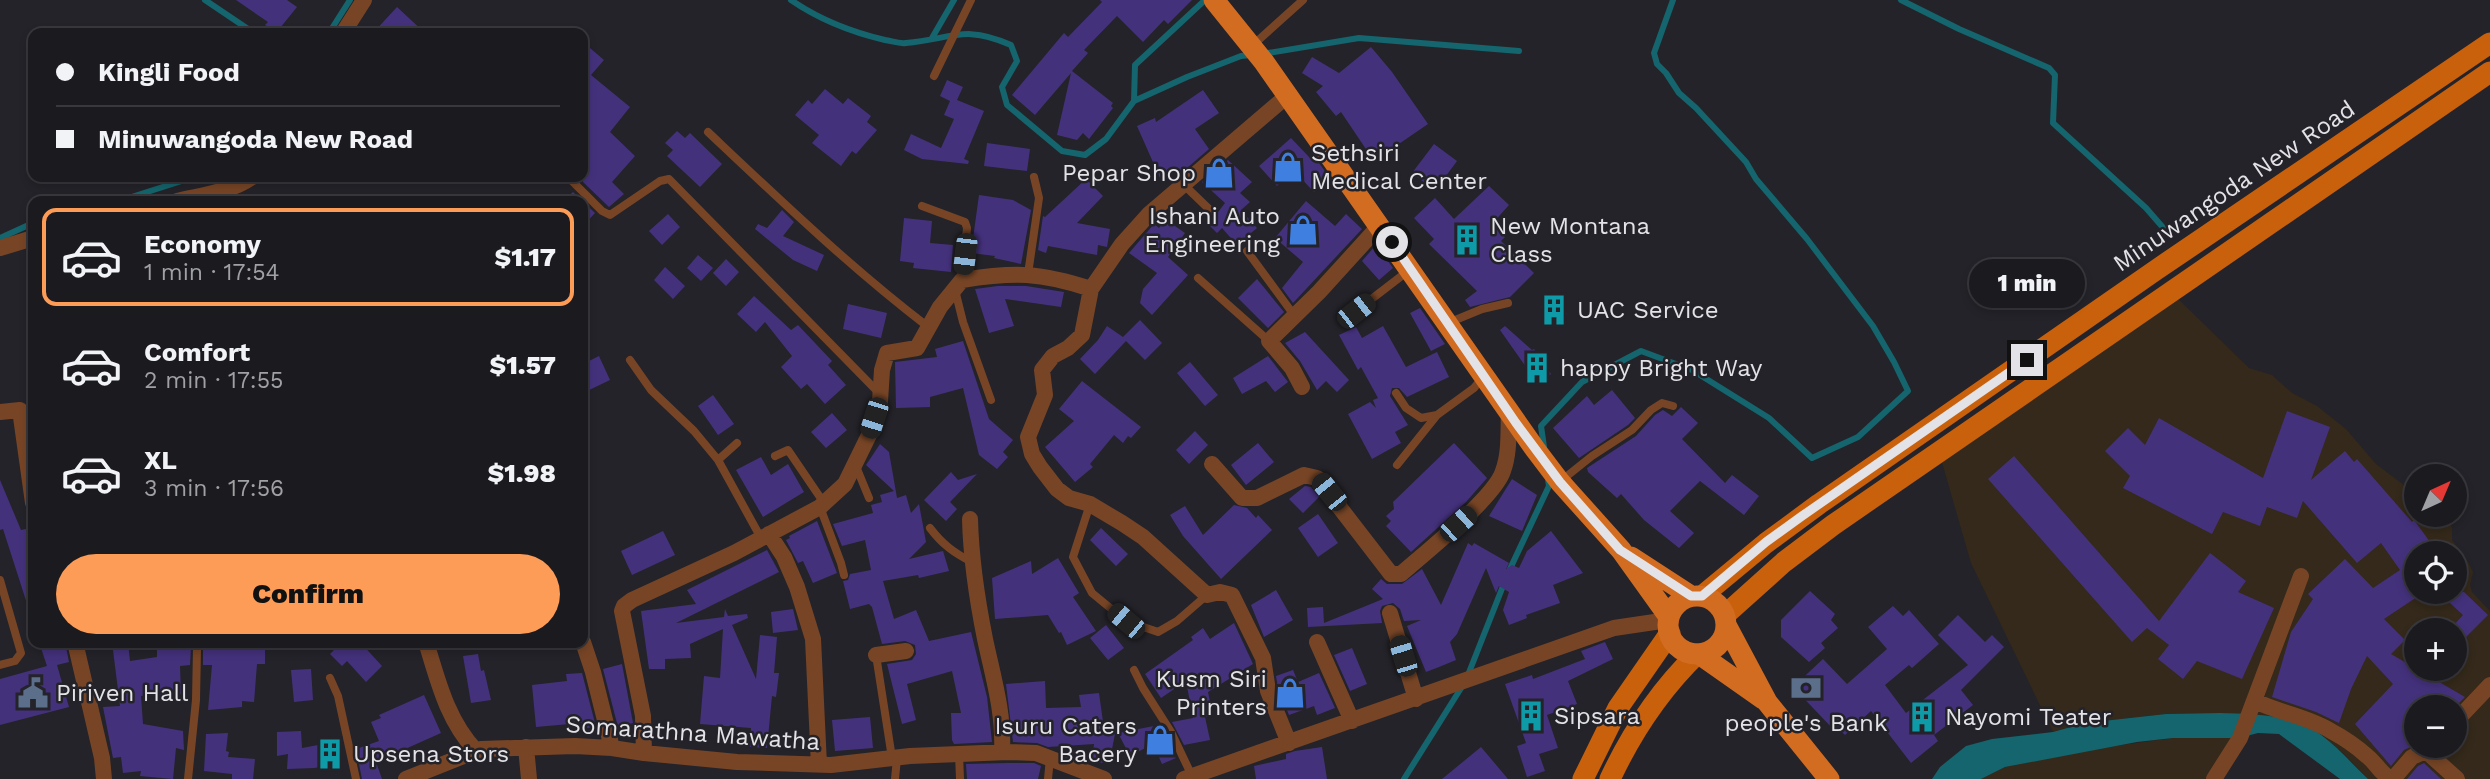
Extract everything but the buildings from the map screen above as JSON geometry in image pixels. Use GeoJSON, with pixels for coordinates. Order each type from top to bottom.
{"type":"FeatureCollection","features":[{"type":"Feature","properties":{"kind":"highway"},"geometry":{"type":"LineString","coordinates":[[1216,2],[1258,54],[1556,477],[1620,550],[1669,623],[1680,648],[1698,654],[1768,702]]}},
{"type":"Feature","properties":{"kind":"highway"},"geometry":{"type":"LineString","coordinates":[[1620,550],[1696,596],[1714,601],[1768,702],[1829,779]]}},
{"type":"Feature","properties":{"kind":"highway"},"geometry":{"type":"LineString","coordinates":[[1669,623],[1677,604],[1696,596]]}},
{"type":"Feature","properties":{"kind":"highway"},"geometry":{"type":"LineString","coordinates":[[1698,654],[1717,646],[1723,638],[1725,620]]}},
{"type":"Feature","properties":{"kind":"main road","name":"Minuwangoda New Road"},"geometry":{"type":"LineString","coordinates":[[1696,596],[1829,497],[2490,43]]}},
{"type":"Feature","properties":{"kind":"main road","name":"Minuwangoda New Road"},"geometry":{"type":"LineString","coordinates":[[1725,620],[1766,577],[1833,525],[2490,72]]}},
{"type":"Feature","properties":{"kind":"main road"},"geometry":{"type":"LineString","coordinates":[[1583,779],[1593,755],[1669,623]]}},
{"type":"Feature","properties":{"kind":"main road"},"geometry":{"type":"LineString","coordinates":[[1610,779],[1660,694],[1698,654]]}},
{"type":"Feature","properties":{"kind":"main road"},"geometry":{"type":"LineString","coordinates":[[1573,779],[1593,755]]}},
{"type":"Feature","properties":{"kind":"street"},"geometry":{"type":"LineString","coordinates":[[346,28],[364,0]]}},
{"type":"Feature","properties":{"kind":"street"},"geometry":{"type":"LineString","coordinates":[[1287,96],[1149,214],[1122,244],[1091,289],[1082,335],[1068,348],[1053,356],[1042,370],[1045,395],[1028,437],[1032,454],[1057,488],[1069,498],[1090,504],[1143,537],[1207,595],[1220,592],[1232,595],[1263,658],[1268,691],[1289,743]]}},
{"type":"Feature","properties":{"kind":"street"},"geometry":{"type":"LineString","coordinates":[[198,196],[245,182]]}},
{"type":"Feature","properties":{"kind":"street"},"geometry":{"type":"LineString","coordinates":[[1302,387],[1292,368],[1269,341],[1380,225]]}},
{"type":"Feature","properties":{"kind":"street"},"geometry":{"type":"LineString","coordinates":[[0,248],[28,240]]}},
{"type":"Feature","properties":{"kind":"street"},"geometry":{"type":"LineString","coordinates":[[644,753],[643,716],[622,611],[624,606],[734,553],[822,505],[845,484],[869,435],[881,395],[882,370],[887,353],[918,348],[928,326],[958,284],[1004,273],[1028,274],[1091,289]]}},
{"type":"Feature","properties":{"kind":"street"},"geometry":{"type":"LineString","coordinates":[[0,412],[20,410],[28,404]]}},
{"type":"Feature","properties":{"kind":"street"},"geometry":{"type":"LineString","coordinates":[[20,410],[28,467]]}},
{"type":"Feature","properties":{"kind":"street"},"geometry":{"type":"LineString","coordinates":[[1212,464],[1242,498],[1257,498],[1304,475],[1317,478],[1391,574],[1401,573],[1475,507],[1503,474],[1512,417]]}},
{"type":"Feature","properties":{"kind":"street"},"geometry":{"type":"LineString","coordinates":[[971,519],[972,562],[986,641],[997,684],[1002,752]]}},
{"type":"Feature","properties":{"kind":"street"},"geometry":{"type":"LineString","coordinates":[[765,536],[784,557],[797,587],[813,639],[819,765]]}},
{"type":"Feature","properties":{"kind":"street"},"geometry":{"type":"LineString","coordinates":[[2214,779],[2240,738],[2301,576]]}},
{"type":"Feature","properties":{"kind":"street"},"geometry":{"type":"LineString","coordinates":[[1390,614],[1416,699]]}},
{"type":"Feature","properties":{"kind":"street"},"geometry":{"type":"LineString","coordinates":[[1188,778],[1614,628],[1669,623]]}},
{"type":"Feature","properties":{"kind":"street"},"geometry":{"type":"LineString","coordinates":[[1317,642],[1352,721]]}},
{"type":"Feature","properties":{"kind":"street"},"geometry":{"type":"LineString","coordinates":[[76,648],[102,758],[104,779]]}},
{"type":"Feature","properties":{"kind":"street"},"geometry":{"type":"LineString","coordinates":[[428,648],[452,718],[463,737],[476,751]]}},
{"type":"Feature","properties":{"kind":"street"},"geometry":{"type":"LineString","coordinates":[[585,648],[612,748]]}},
{"type":"Feature","properties":{"kind":"street"},"geometry":{"type":"LineString","coordinates":[[876,655],[906,651]]}},
{"type":"Feature","properties":{"kind":"street"},"geometry":{"type":"LineString","coordinates":[[2467,709],[2490,685]]}},
{"type":"Feature","properties":{"kind":"street"},"geometry":{"type":"LineString","coordinates":[[2253,707],[2268,708],[2308,719],[2329,729],[2370,758],[2385,776],[2392,779],[2411,758]]}},
{"type":"Feature","properties":{"kind":"street"},"geometry":{"type":"LineString","coordinates":[[526,747],[530,779]]}},
{"type":"Feature","properties":{"kind":"street","name":"Somarathna Mawatha"},"geometry":{"type":"LineString","coordinates":[[406,779],[476,751],[526,747],[612,748],[737,762],[819,765],[959,754],[1036,753],[1102,779]]}},
{"type":"Feature","properties":{"kind":"street"},"geometry":{"type":"LineString","coordinates":[[2437,758],[2457,779]]}},
{"type":"Feature","properties":{"kind":"lane"},"geometry":{"type":"LineString","coordinates":[[934,75],[971,0]]}},
{"type":"Feature","properties":{"kind":"lane"},"geometry":{"type":"LineString","coordinates":[[1258,54],[1303,0]]}},
{"type":"Feature","properties":{"kind":"lane"},"geometry":{"type":"LineString","coordinates":[[708,132],[869,279],[928,326]]}},
{"type":"Feature","properties":{"kind":"lane"},"geometry":{"type":"LineString","coordinates":[[1028,274],[1039,198],[1034,177]]}},
{"type":"Feature","properties":{"kind":"lane"},"geometry":{"type":"LineString","coordinates":[[588,197],[610,215],[660,181],[669,179],[881,395]]}},
{"type":"Feature","properties":{"kind":"lane"},"geometry":{"type":"LineString","coordinates":[[573,182],[587,196]]}},
{"type":"Feature","properties":{"kind":"lane"},"geometry":{"type":"LineString","coordinates":[[1183,184],[1211,211]]}},
{"type":"Feature","properties":{"kind":"lane"},"geometry":{"type":"LineString","coordinates":[[922,206],[965,222],[967,228],[958,284],[963,321],[991,400]]}},
{"type":"Feature","properties":{"kind":"lane"},"geometry":{"type":"LineString","coordinates":[[1247,251],[1294,315]]}},
{"type":"Feature","properties":{"kind":"lane"},"geometry":{"type":"LineString","coordinates":[[1356,311],[1411,269]]}},
{"type":"Feature","properties":{"kind":"lane"},"geometry":{"type":"LineString","coordinates":[[1198,278],[1269,341]]}},
{"type":"Feature","properties":{"kind":"lane"},"geometry":{"type":"LineString","coordinates":[[1448,323],[1482,309],[1508,303]]}},
{"type":"Feature","properties":{"kind":"lane"},"geometry":{"type":"LineString","coordinates":[[630,360],[651,390],[694,431],[718,460],[765,536]]}},
{"type":"Feature","properties":{"kind":"lane"},"geometry":{"type":"LineString","coordinates":[[1397,465],[1437,415],[1474,388],[1484,376]]}},
{"type":"Feature","properties":{"kind":"lane"},"geometry":{"type":"LineString","coordinates":[[1396,393],[1406,408],[1421,418],[1437,415]]}},
{"type":"Feature","properties":{"kind":"lane"},"geometry":{"type":"LineString","coordinates":[[1556,477],[1632,430],[1651,410],[1662,403],[1673,406]]}},
{"type":"Feature","properties":{"kind":"lane"},"geometry":{"type":"LineString","coordinates":[[718,460],[737,443]]}},
{"type":"Feature","properties":{"kind":"lane"},"geometry":{"type":"LineString","coordinates":[[775,456],[788,450],[822,505],[844,575]]}},
{"type":"Feature","properties":{"kind":"lane"},"geometry":{"type":"LineString","coordinates":[[855,464],[869,498]]}},
{"type":"Feature","properties":{"kind":"lane"},"geometry":{"type":"LineString","coordinates":[[1090,504],[1073,557],[1092,593],[1126,621],[1157,632],[1177,621],[1207,595]]}},
{"type":"Feature","properties":{"kind":"lane"},"geometry":{"type":"LineString","coordinates":[[930,528],[940,541],[956,554],[972,562]]}},
{"type":"Feature","properties":{"kind":"lane"},"geometry":{"type":"LineString","coordinates":[[0,580],[21,653],[15,662],[0,665]]}},
{"type":"Feature","properties":{"kind":"lane"},"geometry":{"type":"LineString","coordinates":[[188,779],[196,700],[197,648]]}},
{"type":"Feature","properties":{"kind":"lane"},"geometry":{"type":"LineString","coordinates":[[876,655],[894,758],[895,779]]}},
{"type":"Feature","properties":{"kind":"lane"},"geometry":{"type":"LineString","coordinates":[[1134,670],[1171,732],[1188,778]]}},
{"type":"Feature","properties":{"kind":"lane"},"geometry":{"type":"LineString","coordinates":[[330,678],[338,696],[356,779]]}},
{"type":"Feature","properties":{"kind":"lane"},"geometry":{"type":"LineString","coordinates":[[959,754],[960,779]]}},
{"type":"Feature","properties":{"kind":"lane"},"geometry":{"type":"LineString","coordinates":[[1048,779],[1050,758]]}},
{"type":"Feature","properties":{"kind":"shaded area"},"geometry":{"type":"Polygon","coordinates":[[[2170,291],[2249,368],[2272,375],[2292,393],[2317,406],[2346,429],[2376,464],[2404,485],[2404,527],[2452,527],[2453,541],[2404,541],[2404,604],[2467,604],[2468,562],[2473,572],[2470,585],[2472,592],[2490,611],[2490,779],[2368,779],[2320,734],[2277,717],[2220,713],[2166,714],[2085,723],[2053,732],[1971,563],[1939,452],[2170,291]]]}},
{"type":"Feature","properties":{"kind":"shaded area"},"geometry":{"type":"Polygon","coordinates":[[[2173,738],[2239,738],[2214,779],[1981,779],[2005,767],[2099,748],[2173,738]]]}},
{"type":"Feature","properties":{"kind":"water"},"geometry":{"type":"Polygon","coordinates":[[[2166,714],[2272,716],[2309,727],[2333,744],[2368,779],[2340,779],[2279,734],[2258,733],[2239,738],[2173,738],[2137,742],[2005,767],[1981,779],[1932,779],[1940,767],[1966,746],[1992,739],[2053,732],[2085,723],[2166,714]]]}},
{"type":"Feature","properties":{"kind":"waterway"},"geometry":{"type":"LineString","coordinates":[[205,0],[247,28]]}},
{"type":"Feature","properties":{"kind":"waterway"},"geometry":{"type":"LineString","coordinates":[[332,28],[350,0]]}},
{"type":"Feature","properties":{"kind":"waterway"},"geometry":{"type":"LineString","coordinates":[[791,0],[836,24],[896,42],[969,34],[1011,45],[1017,61],[1002,87],[1007,105],[1062,151],[1085,155],[1106,139],[1134,101],[1187,77],[1241,56],[1251,55]]}},
{"type":"Feature","properties":{"kind":"waterway"},"geometry":{"type":"LineString","coordinates":[[932,38],[954,0]]}},
{"type":"Feature","properties":{"kind":"waterway"},"geometry":{"type":"LineString","coordinates":[[1134,101],[1135,65],[1205,0]]}},
{"type":"Feature","properties":{"kind":"waterway"},"geometry":{"type":"LineString","coordinates":[[1544,447],[1541,426],[1582,382],[1641,351],[1692,370],[1769,418],[1812,458],[1858,437],[1908,391],[1873,326],[1807,239],[1756,179],[1746,162],[1679,93],[1657,64],[1654,53],[1673,0]]}},
{"type":"Feature","properties":{"kind":"waterway"},"geometry":{"type":"LineString","coordinates":[[1901,0],[1959,29],[2049,68],[2055,75],[2053,123],[2146,208],[2166,231]]}},
{"type":"Feature","properties":{"kind":"waterway"},"geometry":{"type":"LineString","coordinates":[[1262,54],[1359,38],[1519,51]]}},
{"type":"Feature","properties":{"kind":"waterway"},"geometry":{"type":"LineString","coordinates":[[135,196],[178,182]]}},
{"type":"Feature","properties":{"kind":"waterway"},"geometry":{"type":"LineString","coordinates":[[0,238],[28,225]]}},
{"type":"Feature","properties":{"kind":"waterway"},"geometry":{"type":"LineString","coordinates":[[1509,571],[1549,486],[1548,479]]}},
{"type":"Feature","properties":{"kind":"waterway"},"geometry":{"type":"LineString","coordinates":[[1468,675],[1505,581]]}},
{"type":"Feature","properties":{"kind":"waterway"},"geometry":{"type":"LineString","coordinates":[[1404,779],[1463,685]]}},
{"type":"Feature","properties":{"kind":"place","name":"Sethsiri Medical Center"},"geometry":{"type":"Point","coordinates":[1288,167]}},
{"type":"Feature","properties":{"kind":"place","name":"Pepar Shop"},"geometry":{"type":"Point","coordinates":[1219,173]}},
{"type":"Feature","properties":{"kind":"place","name":"Ishani Auto Engineering"},"geometry":{"type":"Point","coordinates":[1303,230]}},
{"type":"Feature","properties":{"kind":"place","name":"New Montana Class"},"geometry":{"type":"Point","coordinates":[1467,240]}},
{"type":"Feature","properties":{"kind":"place","name":"UAC Service"},"geometry":{"type":"Point","coordinates":[1554,310]}},
{"type":"Feature","properties":{"kind":"place","name":"happy Bright Way"},"geometry":{"type":"Point","coordinates":[1537,368]}},
{"type":"Feature","properties":{"kind":"place","name":"people's Bank"},"geometry":{"type":"Point","coordinates":[1806,688]}},
{"type":"Feature","properties":{"kind":"place","name":"Piriven Hall"},"geometry":{"type":"Point","coordinates":[33,693]}},
{"type":"Feature","properties":{"kind":"place","name":"Kusm Siri Printers"},"geometry":{"type":"Point","coordinates":[1290,693]}},
{"type":"Feature","properties":{"kind":"place","name":"Sipsara"},"geometry":{"type":"Point","coordinates":[1531,716]}},
{"type":"Feature","properties":{"kind":"place","name":"Nayomi Teater"},"geometry":{"type":"Point","coordinates":[1922,717]}},
{"type":"Feature","properties":{"kind":"place","name":"Isuru Caters Bacery"},"geometry":{"type":"Point","coordinates":[1160,740]}},
{"type":"Feature","properties":{"kind":"place","name":"Upsena Stors"},"geometry":{"type":"Point","coordinates":[330,754]}},
{"type":"Feature","properties":{"kind":"route"},"geometry":{"type":"LineString","coordinates":[[1392,242],[1516,423],[1560,482],[1620,550],[1691,596],[1702,596],[1766,542],[2027,360]]}}]}
